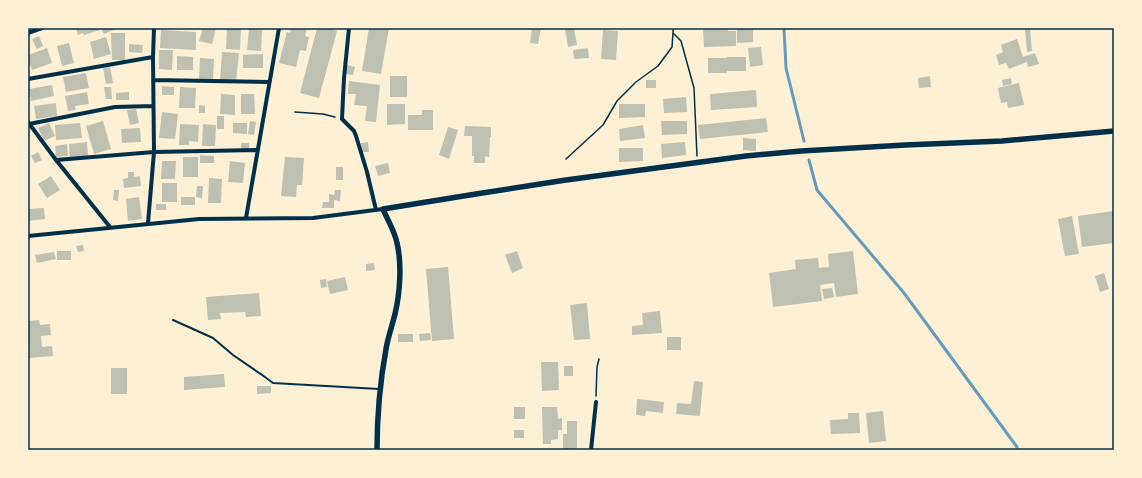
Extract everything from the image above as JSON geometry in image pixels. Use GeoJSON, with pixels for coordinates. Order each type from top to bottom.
{"type":"FeatureCollection","features":[{"type":"Feature","properties":{"kind":"street"},"geometry":{"type":"LineString","coordinates":[[28,33],[42,28]]}},
{"type":"Feature","properties":{"kind":"street"},"geometry":{"type":"LineString","coordinates":[[148,223],[154,152],[154,28]]}},
{"type":"Feature","properties":{"kind":"street"},"geometry":{"type":"LineString","coordinates":[[246,218],[279,28]]}},
{"type":"Feature","properties":{"kind":"street"},"geometry":{"type":"LineString","coordinates":[[349,28],[342,119],[354,131],[356,136],[367,172],[376,210]]}},
{"type":"Feature","properties":{"kind":"street"},"geometry":{"type":"LineString","coordinates":[[28,79],[153,58]]}},
{"type":"Feature","properties":{"kind":"street"},"geometry":{"type":"LineString","coordinates":[[153,80],[269,82]]}},
{"type":"Feature","properties":{"kind":"street"},"geometry":{"type":"LineString","coordinates":[[110,227],[56,160],[29,123],[115,107],[154,106]]}},
{"type":"Feature","properties":{"kind":"street"},"geometry":{"type":"LineString","coordinates":[[28,236],[209,218],[313,218],[384,210],[524,186],[697,162],[781,153],[905,145],[1002,141],[1114,131]]}},
{"type":"Feature","properties":{"kind":"street"},"geometry":{"type":"LineString","coordinates":[[56,160],[154,152],[258,150]]}},
{"type":"Feature","properties":{"kind":"street"},"geometry":{"type":"LineString","coordinates":[[377,450],[380,389],[387,339],[397,304],[399,275],[398,245],[384,210]]}},
{"type":"Feature","properties":{"kind":"street"},"geometry":{"type":"LineString","coordinates":[[591,450],[596,402]]}},
{"type":"Feature","properties":{"kind":"lane"},"geometry":{"type":"LineString","coordinates":[[173,320],[213,338],[233,355],[273,383],[380,389]]}},
{"type":"Feature","properties":{"kind":"path"},"geometry":{"type":"LineString","coordinates":[[566,159],[603,125],[617,101],[636,82],[658,66],[672,47],[673,28]]}},
{"type":"Feature","properties":{"kind":"path"},"geometry":{"type":"LineString","coordinates":[[673,33],[681,41],[694,88],[697,162]]}},
{"type":"Feature","properties":{"kind":"path"},"geometry":{"type":"LineString","coordinates":[[295,112],[323,114],[342,119]]}},
{"type":"Feature","properties":{"kind":"path"},"geometry":{"type":"LineString","coordinates":[[596,402],[597,367],[599,359]]}},
{"type":"Feature","properties":{"kind":"building"},"geometry":{"type":"Polygon","coordinates":[[[76,28],[99,28],[100,30],[84,35],[83,33],[78,35],[76,28]]]}},
{"type":"Feature","properties":{"kind":"building"},"geometry":{"type":"Polygon","coordinates":[[[101,28],[118,28],[104,34],[101,28]]]}},
{"type":"Feature","properties":{"kind":"building"},"geometry":{"type":"Polygon","coordinates":[[[203,28],[216,28],[212,44],[199,41],[203,28]]]}},
{"type":"Feature","properties":{"kind":"building"},"geometry":{"type":"Polygon","coordinates":[[[227,28],[241,28],[240,50],[226,49],[227,28]]]}},
{"type":"Feature","properties":{"kind":"building"},"geometry":{"type":"Polygon","coordinates":[[[291,28],[307,28],[305,36],[309,37],[306,51],[300,50],[296,67],[279,63],[287,32],[290,33],[291,28]]]}},
{"type":"Feature","properties":{"kind":"building"},"geometry":{"type":"Polygon","coordinates":[[[317,28],[326,28],[337,31],[319,98],[300,93],[317,28]]]}},
{"type":"Feature","properties":{"kind":"building"},"geometry":{"type":"Polygon","coordinates":[[[369,28],[389,28],[381,74],[362,71],[369,28]]]}},
{"type":"Feature","properties":{"kind":"building"},"geometry":{"type":"Polygon","coordinates":[[[532,28],[541,28],[538,44],[530,43],[532,28]]]}},
{"type":"Feature","properties":{"kind":"building"},"geometry":{"type":"Polygon","coordinates":[[[574,28],[577,45],[568,47],[565,29],[574,28]]]}},
{"type":"Feature","properties":{"kind":"building"},"geometry":{"type":"Polygon","coordinates":[[[737,28],[753,28],[753,42],[737,43],[737,28]]]}},
{"type":"Feature","properties":{"kind":"building"},"geometry":{"type":"Polygon","coordinates":[[[249,29],[262,30],[261,51],[247,50],[249,29]]]}},
{"type":"Feature","properties":{"kind":"building"},"geometry":{"type":"Polygon","coordinates":[[[1030,29],[1032,51],[1027,52],[1025,30],[1030,29]]]}},
{"type":"Feature","properties":{"kind":"building"},"geometry":{"type":"Polygon","coordinates":[[[161,30],[196,32],[196,50],[160,48],[161,30]]]}},
{"type":"Feature","properties":{"kind":"building"},"geometry":{"type":"Polygon","coordinates":[[[603,30],[618,31],[616,60],[601,59],[603,30]]]}},
{"type":"Feature","properties":{"kind":"building"},"geometry":{"type":"Polygon","coordinates":[[[703,30],[736,31],[736,46],[704,47],[703,30]]]}},
{"type":"Feature","properties":{"kind":"building"},"geometry":{"type":"Polygon","coordinates":[[[111,33],[125,33],[125,60],[112,60],[111,33]]]}},
{"type":"Feature","properties":{"kind":"building"},"geometry":{"type":"Polygon","coordinates":[[[39,36],[43,46],[37,49],[32,39],[39,36]]]}},
{"type":"Feature","properties":{"kind":"building"},"geometry":{"type":"Polygon","coordinates":[[[106,37],[111,54],[94,59],[90,42],[106,37]]]}},
{"type":"Feature","properties":{"kind":"building"},"geometry":{"type":"Polygon","coordinates":[[[1017,39],[1023,57],[1035,53],[1039,64],[1028,67],[1027,62],[1009,69],[1006,63],[999,65],[996,55],[1003,52],[1001,45],[1017,39]]]}},
{"type":"Feature","properties":{"kind":"building"},"geometry":{"type":"Polygon","coordinates":[[[69,43],[74,63],[62,66],[57,46],[69,43]]]}},
{"type":"Feature","properties":{"kind":"building"},"geometry":{"type":"Polygon","coordinates":[[[129,44],[143,45],[142,53],[129,52],[129,44]]]}},
{"type":"Feature","properties":{"kind":"building"},"geometry":{"type":"Polygon","coordinates":[[[761,47],[763,65],[750,67],[748,48],[761,47]]]}},
{"type":"Feature","properties":{"kind":"building"},"geometry":{"type":"Polygon","coordinates":[[[47,48],[52,63],[32,70],[28,55],[47,48]]]}},
{"type":"Feature","properties":{"kind":"building"},"geometry":{"type":"Polygon","coordinates":[[[588,48],[589,58],[574,59],[573,50],[588,48]]]}},
{"type":"Feature","properties":{"kind":"building"},"geometry":{"type":"Polygon","coordinates":[[[159,50],[173,50],[172,70],[159,69],[159,50]]]}},
{"type":"Feature","properties":{"kind":"building"},"geometry":{"type":"Polygon","coordinates":[[[222,52],[239,53],[236,81],[220,80],[222,52]]]}},
{"type":"Feature","properties":{"kind":"building"},"geometry":{"type":"Polygon","coordinates":[[[263,54],[263,68],[243,68],[243,55],[263,54]]]}},
{"type":"Feature","properties":{"kind":"building"},"geometry":{"type":"Polygon","coordinates":[[[177,56],[193,57],[193,70],[177,70],[177,56]]]}},
{"type":"Feature","properties":{"kind":"building"},"geometry":{"type":"Polygon","coordinates":[[[727,57],[746,57],[746,71],[727,71],[727,57]]]}},
{"type":"Feature","properties":{"kind":"building"},"geometry":{"type":"Polygon","coordinates":[[[200,58],[214,59],[213,79],[199,79],[200,58]]]}},
{"type":"Feature","properties":{"kind":"building"},"geometry":{"type":"Polygon","coordinates":[[[708,58],[727,58],[727,73],[708,73],[708,58]]]}},
{"type":"Feature","properties":{"kind":"building"},"geometry":{"type":"Polygon","coordinates":[[[347,65],[355,67],[353,75],[345,74],[347,65]]]}},
{"type":"Feature","properties":{"kind":"building"},"geometry":{"type":"Polygon","coordinates":[[[110,67],[113,83],[106,84],[103,68],[110,67]]]}},
{"type":"Feature","properties":{"kind":"building"},"geometry":{"type":"Polygon","coordinates":[[[86,73],[89,88],[66,92],[63,77],[86,73]]]}},
{"type":"Feature","properties":{"kind":"building"},"geometry":{"type":"Polygon","coordinates":[[[390,76],[407,76],[407,97],[390,97],[390,76]]]}},
{"type":"Feature","properties":{"kind":"building"},"geometry":{"type":"Polygon","coordinates":[[[930,76],[931,87],[919,88],[918,78],[930,76]]]}},
{"type":"Feature","properties":{"kind":"building"},"geometry":{"type":"Polygon","coordinates":[[[1011,78],[1012,84],[1003,86],[1002,80],[1011,78]]]}},
{"type":"Feature","properties":{"kind":"building"},"geometry":{"type":"Polygon","coordinates":[[[646,80],[656,80],[656,88],[646,88],[646,80]]]}},
{"type":"Feature","properties":{"kind":"building"},"geometry":{"type":"Polygon","coordinates":[[[349,81],[380,85],[376,122],[365,121],[367,106],[354,105],[356,94],[348,94],[349,81]]]}},
{"type":"Feature","properties":{"kind":"building"},"geometry":{"type":"Polygon","coordinates":[[[1019,83],[1024,105],[1008,108],[1007,102],[1001,103],[998,88],[1019,83]]]}},
{"type":"Feature","properties":{"kind":"building"},"geometry":{"type":"Polygon","coordinates":[[[52,85],[54,96],[31,101],[29,89],[52,85]]]}},
{"type":"Feature","properties":{"kind":"building"},"geometry":{"type":"Polygon","coordinates":[[[162,86],[174,87],[174,95],[162,95],[162,86]]]}},
{"type":"Feature","properties":{"kind":"building"},"geometry":{"type":"Polygon","coordinates":[[[104,87],[111,87],[112,99],[106,99],[104,87]]]}},
{"type":"Feature","properties":{"kind":"building"},"geometry":{"type":"Polygon","coordinates":[[[180,87],[196,88],[195,108],[179,108],[180,87]]]}},
{"type":"Feature","properties":{"kind":"building"},"geometry":{"type":"Polygon","coordinates":[[[756,90],[757,107],[711,110],[710,94],[756,90]]]}},
{"type":"Feature","properties":{"kind":"building"},"geometry":{"type":"Polygon","coordinates":[[[87,92],[89,104],[75,106],[76,110],[68,111],[65,96],[87,92]]]}},
{"type":"Feature","properties":{"kind":"building"},"geometry":{"type":"Polygon","coordinates":[[[129,92],[129,100],[116,100],[116,93],[129,92]]]}},
{"type":"Feature","properties":{"kind":"building"},"geometry":{"type":"Polygon","coordinates":[[[221,94],[235,95],[235,115],[220,114],[221,94]]]}},
{"type":"Feature","properties":{"kind":"building"},"geometry":{"type":"Polygon","coordinates":[[[241,94],[254,94],[255,114],[241,114],[241,94]]]}},
{"type":"Feature","properties":{"kind":"building"},"geometry":{"type":"Polygon","coordinates":[[[686,97],[687,112],[664,113],[663,99],[686,97]]]}},
{"type":"Feature","properties":{"kind":"building"},"geometry":{"type":"Polygon","coordinates":[[[56,103],[57,116],[36,119],[34,106],[56,103]]]}},
{"type":"Feature","properties":{"kind":"building"},"geometry":{"type":"Polygon","coordinates":[[[387,104],[405,104],[405,124],[387,125],[387,104]]]}},
{"type":"Feature","properties":{"kind":"building"},"geometry":{"type":"Polygon","coordinates":[[[619,104],[645,104],[645,117],[619,118],[619,104]]]}},
{"type":"Feature","properties":{"kind":"building"},"geometry":{"type":"Polygon","coordinates":[[[199,105],[205,106],[205,113],[199,113],[199,105]]]}},
{"type":"Feature","properties":{"kind":"building"},"geometry":{"type":"Polygon","coordinates":[[[136,109],[139,123],[130,125],[127,110],[136,109]]]}},
{"type":"Feature","properties":{"kind":"building"},"geometry":{"type":"Polygon","coordinates":[[[422,110],[433,110],[433,130],[408,130],[408,115],[422,115],[422,110]]]}},
{"type":"Feature","properties":{"kind":"building"},"geometry":{"type":"Polygon","coordinates":[[[162,112],[178,114],[175,139],[159,138],[162,112]]]}},
{"type":"Feature","properties":{"kind":"building"},"geometry":{"type":"Polygon","coordinates":[[[217,116],[224,116],[224,129],[217,129],[217,116]]]}},
{"type":"Feature","properties":{"kind":"building"},"geometry":{"type":"Polygon","coordinates":[[[766,118],[768,132],[700,139],[698,125],[766,118]]]}},
{"type":"Feature","properties":{"kind":"building"},"geometry":{"type":"Polygon","coordinates":[[[103,121],[111,149],[94,154],[86,126],[103,121]]]}},
{"type":"Feature","properties":{"kind":"building"},"geometry":{"type":"Polygon","coordinates":[[[250,121],[256,122],[254,135],[248,134],[250,121]]]}},
{"type":"Feature","properties":{"kind":"building"},"geometry":{"type":"Polygon","coordinates":[[[661,121],[687,121],[687,134],[662,135],[661,121]]]}},
{"type":"Feature","properties":{"kind":"building"},"geometry":{"type":"Polygon","coordinates":[[[49,123],[55,136],[44,141],[38,128],[49,123]]]}},
{"type":"Feature","properties":{"kind":"building"},"geometry":{"type":"Polygon","coordinates":[[[80,123],[82,138],[56,140],[55,125],[80,123]]]}},
{"type":"Feature","properties":{"kind":"building"},"geometry":{"type":"Polygon","coordinates":[[[233,123],[247,123],[247,134],[233,133],[233,123]]]}},
{"type":"Feature","properties":{"kind":"building"},"geometry":{"type":"Polygon","coordinates":[[[180,124],[199,125],[198,142],[189,141],[189,145],[179,145],[180,124]]]}},
{"type":"Feature","properties":{"kind":"building"},"geometry":{"type":"Polygon","coordinates":[[[203,124],[216,125],[215,146],[202,146],[203,124]]]}},
{"type":"Feature","properties":{"kind":"building"},"geometry":{"type":"Polygon","coordinates":[[[643,125],[645,138],[620,141],[619,129],[643,125]]]}},
{"type":"Feature","properties":{"kind":"building"},"geometry":{"type":"Polygon","coordinates":[[[465,126],[491,127],[489,157],[485,156],[485,163],[474,163],[474,156],[472,156],[472,136],[464,136],[465,126]]]}},
{"type":"Feature","properties":{"kind":"building"},"geometry":{"type":"Polygon","coordinates":[[[448,127],[458,130],[449,159],[439,155],[448,127]]]}},
{"type":"Feature","properties":{"kind":"building"},"geometry":{"type":"Polygon","coordinates":[[[140,128],[141,142],[122,143],[121,129],[140,128]]]}},
{"type":"Feature","properties":{"kind":"building"},"geometry":{"type":"Polygon","coordinates":[[[743,138],[756,139],[756,151],[743,150],[743,138]]]}},
{"type":"Feature","properties":{"kind":"building"},"geometry":{"type":"Polygon","coordinates":[[[87,142],[88,156],[70,161],[69,144],[87,142]]]}},
{"type":"Feature","properties":{"kind":"building"},"geometry":{"type":"Polygon","coordinates":[[[368,142],[369,152],[362,152],[361,143],[368,142]]]}},
{"type":"Feature","properties":{"kind":"building"},"geometry":{"type":"Polygon","coordinates":[[[685,142],[686,155],[662,158],[661,144],[685,142]]]}},
{"type":"Feature","properties":{"kind":"building"},"geometry":{"type":"Polygon","coordinates":[[[241,143],[249,143],[249,151],[241,151],[241,143]]]}},
{"type":"Feature","properties":{"kind":"building"},"geometry":{"type":"Polygon","coordinates":[[[67,144],[68,156],[56,157],[55,146],[67,144]]]}},
{"type":"Feature","properties":{"kind":"building"},"geometry":{"type":"Polygon","coordinates":[[[619,148],[643,148],[643,161],[619,162],[619,148]]]}},
{"type":"Feature","properties":{"kind":"building"},"geometry":{"type":"Polygon","coordinates":[[[38,152],[42,160],[35,163],[31,156],[38,152]]]}},
{"type":"Feature","properties":{"kind":"building"},"geometry":{"type":"Polygon","coordinates":[[[200,155],[214,156],[214,163],[200,163],[200,155]]]}},
{"type":"Feature","properties":{"kind":"building"},"geometry":{"type":"Polygon","coordinates":[[[183,157],[198,157],[198,177],[183,177],[183,157]]]}},
{"type":"Feature","properties":{"kind":"building"},"geometry":{"type":"Polygon","coordinates":[[[285,157],[304,158],[302,185],[297,185],[296,197],[281,196],[285,157]]]}},
{"type":"Feature","properties":{"kind":"building"},"geometry":{"type":"Polygon","coordinates":[[[162,161],[176,161],[175,179],[161,179],[162,161]]]}},
{"type":"Feature","properties":{"kind":"building"},"geometry":{"type":"Polygon","coordinates":[[[230,161],[245,163],[243,183],[228,182],[230,161]]]}},
{"type":"Feature","properties":{"kind":"building"},"geometry":{"type":"Polygon","coordinates":[[[388,163],[390,173],[378,176],[375,166],[388,163]]]}},
{"type":"Feature","properties":{"kind":"building"},"geometry":{"type":"Polygon","coordinates":[[[336,167],[343,167],[343,180],[336,180],[336,167]]]}},
{"type":"Feature","properties":{"kind":"building"},"geometry":{"type":"Polygon","coordinates":[[[128,172],[134,172],[134,177],[140,176],[141,186],[124,188],[123,179],[128,178],[128,172]]]}},
{"type":"Feature","properties":{"kind":"building"},"geometry":{"type":"Polygon","coordinates":[[[51,176],[60,190],[47,198],[38,184],[51,176]]]}},
{"type":"Feature","properties":{"kind":"building"},"geometry":{"type":"Polygon","coordinates":[[[209,178],[222,179],[221,203],[208,203],[209,178]]]}},
{"type":"Feature","properties":{"kind":"building"},"geometry":{"type":"Polygon","coordinates":[[[162,183],[177,183],[177,202],[162,202],[162,183]]]}},
{"type":"Feature","properties":{"kind":"building"},"geometry":{"type":"Polygon","coordinates":[[[197,186],[203,186],[202,198],[196,197],[197,186]]]}},
{"type":"Feature","properties":{"kind":"building"},"geometry":{"type":"Polygon","coordinates":[[[114,190],[119,190],[118,201],[113,200],[114,190]]]}},
{"type":"Feature","properties":{"kind":"building"},"geometry":{"type":"Polygon","coordinates":[[[335,190],[341,190],[340,201],[334,200],[334,208],[322,208],[323,202],[329,202],[329,194],[334,195],[335,190]]]}},
{"type":"Feature","properties":{"kind":"building"},"geometry":{"type":"Polygon","coordinates":[[[139,197],[142,219],[128,221],[126,199],[139,197]]]}},
{"type":"Feature","properties":{"kind":"building"},"geometry":{"type":"Polygon","coordinates":[[[181,197],[195,197],[195,205],[181,205],[181,197]]]}},
{"type":"Feature","properties":{"kind":"building"},"geometry":{"type":"Polygon","coordinates":[[[156,204],[166,204],[166,210],[156,210],[156,204]]]}},
{"type":"Feature","properties":{"kind":"building"},"geometry":{"type":"Polygon","coordinates":[[[44,208],[45,219],[28,221],[28,209],[44,208]]]}},
{"type":"Feature","properties":{"kind":"building"},"geometry":{"type":"Polygon","coordinates":[[[1114,211],[1114,243],[1082,247],[1078,216],[1114,211]]]}},
{"type":"Feature","properties":{"kind":"building"},"geometry":{"type":"Polygon","coordinates":[[[1072,216],[1079,254],[1065,256],[1058,219],[1072,216]]]}},
{"type":"Feature","properties":{"kind":"building"},"geometry":{"type":"Polygon","coordinates":[[[83,245],[84,251],[78,252],[76,246],[83,245]]]}},
{"type":"Feature","properties":{"kind":"building"},"geometry":{"type":"Polygon","coordinates":[[[57,251],[71,251],[71,260],[57,260],[57,251]]]}},
{"type":"Feature","properties":{"kind":"building"},"geometry":{"type":"Polygon","coordinates":[[[517,251],[523,268],[512,273],[505,255],[517,251]]]}},
{"type":"Feature","properties":{"kind":"building"},"geometry":{"type":"Polygon","coordinates":[[[853,251],[858,294],[836,297],[834,283],[820,285],[822,301],[773,307],[769,273],[796,269],[795,260],[818,258],[819,268],[829,267],[828,254],[853,251]]]}},
{"type":"Feature","properties":{"kind":"building"},"geometry":{"type":"Polygon","coordinates":[[[54,252],[56,259],[37,263],[35,255],[54,252]]]}},
{"type":"Feature","properties":{"kind":"building"},"geometry":{"type":"Polygon","coordinates":[[[374,263],[375,270],[366,271],[366,264],[374,263]]]}},
{"type":"Feature","properties":{"kind":"building"},"geometry":{"type":"Polygon","coordinates":[[[448,267],[454,339],[432,341],[426,269],[448,267]]]}},
{"type":"Feature","properties":{"kind":"building"},"geometry":{"type":"Polygon","coordinates":[[[1104,273],[1109,289],[1100,292],[1095,276],[1104,273]]]}},
{"type":"Feature","properties":{"kind":"building"},"geometry":{"type":"Polygon","coordinates":[[[345,277],[348,290],[330,294],[327,281],[345,277]]]}},
{"type":"Feature","properties":{"kind":"building"},"geometry":{"type":"Polygon","coordinates":[[[326,279],[327,287],[321,288],[320,280],[326,279]]]}},
{"type":"Feature","properties":{"kind":"building"},"geometry":{"type":"Polygon","coordinates":[[[832,288],[834,297],[824,299],[822,289],[832,288]]]}},
{"type":"Feature","properties":{"kind":"building"},"geometry":{"type":"Polygon","coordinates":[[[259,293],[261,316],[246,317],[245,312],[220,313],[221,319],[208,320],[206,297],[259,293]]]}},
{"type":"Feature","properties":{"kind":"building"},"geometry":{"type":"Polygon","coordinates":[[[587,303],[590,339],[574,340],[570,305],[587,303]]]}},
{"type":"Feature","properties":{"kind":"building"},"geometry":{"type":"Polygon","coordinates":[[[660,311],[662,333],[632,335],[632,326],[643,325],[642,313],[660,311]]]}},
{"type":"Feature","properties":{"kind":"building"},"geometry":{"type":"Polygon","coordinates":[[[39,320],[40,325],[50,324],[51,335],[41,336],[42,347],[52,346],[53,356],[28,358],[28,348],[30,348],[28,321],[39,320]]]}},
{"type":"Feature","properties":{"kind":"building"},"geometry":{"type":"Polygon","coordinates":[[[430,333],[431,340],[420,341],[419,334],[430,333]]]}},
{"type":"Feature","properties":{"kind":"building"},"geometry":{"type":"Polygon","coordinates":[[[398,334],[413,334],[413,342],[398,342],[398,334]]]}},
{"type":"Feature","properties":{"kind":"building"},"geometry":{"type":"Polygon","coordinates":[[[667,337],[681,337],[681,350],[667,350],[667,337]]]}},
{"type":"Feature","properties":{"kind":"building"},"geometry":{"type":"Polygon","coordinates":[[[541,362],[558,362],[559,390],[542,391],[541,362]]]}},
{"type":"Feature","properties":{"kind":"building"},"geometry":{"type":"Polygon","coordinates":[[[564,366],[573,366],[573,376],[564,376],[564,366]]]}},
{"type":"Feature","properties":{"kind":"building"},"geometry":{"type":"Polygon","coordinates":[[[111,368],[127,368],[127,394],[111,394],[111,368]]]}},
{"type":"Feature","properties":{"kind":"building"},"geometry":{"type":"Polygon","coordinates":[[[224,374],[225,387],[184,390],[184,377],[224,374]]]}},
{"type":"Feature","properties":{"kind":"building"},"geometry":{"type":"Polygon","coordinates":[[[694,381],[703,382],[700,416],[676,414],[677,403],[691,404],[694,381]]]}},
{"type":"Feature","properties":{"kind":"building"},"geometry":{"type":"Polygon","coordinates":[[[257,386],[271,386],[271,393],[257,394],[257,386]]]}},
{"type":"Feature","properties":{"kind":"building"},"geometry":{"type":"Polygon","coordinates":[[[637,399],[664,402],[663,413],[646,411],[645,416],[636,415],[637,399]]]}},
{"type":"Feature","properties":{"kind":"building"},"geometry":{"type":"Polygon","coordinates":[[[514,407],[525,407],[525,419],[514,419],[514,407]]]}},
{"type":"Feature","properties":{"kind":"building"},"geometry":{"type":"Polygon","coordinates":[[[542,407],[557,407],[558,419],[562,418],[562,430],[558,430],[558,439],[551,440],[551,444],[543,444],[542,407]]]}},
{"type":"Feature","properties":{"kind":"building"},"geometry":{"type":"Polygon","coordinates":[[[883,411],[886,441],[869,443],[866,413],[883,411]]]}},
{"type":"Feature","properties":{"kind":"building"},"geometry":{"type":"Polygon","coordinates":[[[848,413],[859,413],[860,433],[831,434],[830,420],[848,419],[848,413]]]}},
{"type":"Feature","properties":{"kind":"building"},"geometry":{"type":"Polygon","coordinates":[[[567,421],[577,421],[577,450],[563,450],[563,434],[567,434],[567,421]]]}},
{"type":"Feature","properties":{"kind":"building"},"geometry":{"type":"Polygon","coordinates":[[[514,430],[524,430],[524,438],[514,438],[514,430]]]}},
{"type":"Feature","properties":{"kind":"waterway"},"geometry":{"type":"LineString","coordinates":[[784,28],[786,68],[804,141]]}},
{"type":"Feature","properties":{"kind":"waterway"},"geometry":{"type":"LineString","coordinates":[[809,160],[817,190],[904,293],[1017,447]]}}]}
